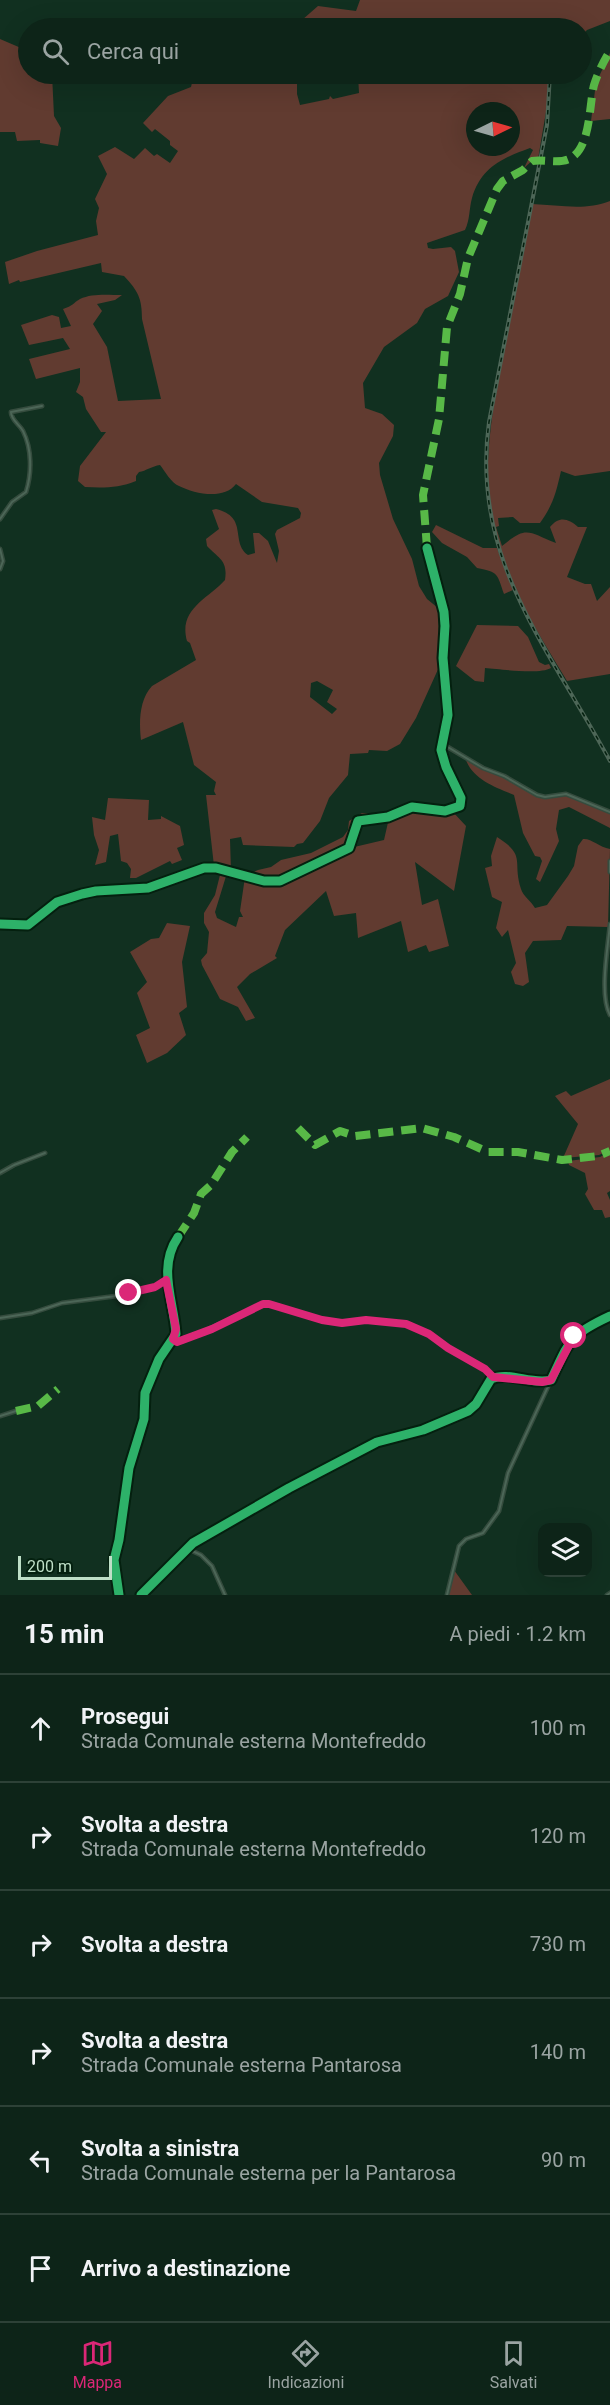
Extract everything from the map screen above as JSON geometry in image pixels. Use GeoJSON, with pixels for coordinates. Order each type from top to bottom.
{"type":"FeatureCollection","features":[{"type":"Feature","properties":{"kind":"street"},"geometry":{"type":"LineString","coordinates":[[0,519],[12,502],[26,492],[30,468],[26,439],[20,426],[12,418],[11,412],[42,406]]}},
{"type":"Feature","properties":{"kind":"street"},"geometry":{"type":"LineString","coordinates":[[0,924],[28,925],[47,908],[61,900],[96,891],[148,888],[200,868],[216,868],[264,881],[284,879],[350,848],[358,821],[388,817],[412,807],[445,811],[460,806],[461,798],[446,767],[441,750],[448,715],[443,658],[444,619],[427,548]]}},
{"type":"Feature","properties":{"kind":"street"},"geometry":{"type":"LineString","coordinates":[[0,549],[3,561],[0,569]]}},
{"type":"Feature","properties":{"kind":"street"},"geometry":{"type":"LineString","coordinates":[[441,743],[488,771],[504,776],[537,795],[545,797],[567,794],[610,812]]}},
{"type":"Feature","properties":{"kind":"street"},"geometry":{"type":"LineString","coordinates":[[610,861],[610,872]]}},
{"type":"Feature","properties":{"kind":"street"},"geometry":{"type":"LineString","coordinates":[[610,924],[606,993],[606,1007],[610,1015]]}},
{"type":"Feature","properties":{"kind":"street"},"geometry":{"type":"LineString","coordinates":[[0,1173],[45,1153]]}},
{"type":"Feature","properties":{"kind":"street"},"geometry":{"type":"LineString","coordinates":[[119,1595],[114,1560],[129,1468],[144,1419],[145,1393],[148,1381],[165,1348],[173,1339],[176,1329],[166,1280],[171,1253],[178,1237]]}},
{"type":"Feature","properties":{"kind":"street"},"geometry":{"type":"LineString","coordinates":[[0,1318],[32,1313],[62,1303],[124,1295],[155,1287],[166,1280]]}},
{"type":"Feature","properties":{"kind":"street"},"geometry":{"type":"LineString","coordinates":[[173,1339],[177,1342],[183,1341],[256,1307],[269,1304],[322,1320],[342,1323],[366,1320],[406,1324],[429,1334],[448,1348],[485,1369],[493,1377],[542,1382],[551,1380]]}},
{"type":"Feature","properties":{"kind":"street"},"geometry":{"type":"LineString","coordinates":[[447,1595],[459,1546],[466,1539],[483,1533],[500,1510],[508,1473],[574,1336],[581,1329],[610,1316]]}},
{"type":"Feature","properties":{"kind":"street"},"geometry":{"type":"LineString","coordinates":[[141,1595],[186,1548],[289,1488],[377,1442],[423,1430],[468,1411],[476,1404],[487,1382],[493,1377]]}},
{"type":"Feature","properties":{"kind":"street"},"geometry":{"type":"LineString","coordinates":[[0,1416],[16,1411]]}},
{"type":"Feature","properties":{"kind":"street"},"geometry":{"type":"LineString","coordinates":[[186,1548],[201,1555],[212,1566],[225,1595]]}},
{"type":"Feature","properties":{"kind":"shaded area"},"geometry":{"type":"Polygon","coordinates":[[[360,0],[610,0],[610,21],[592,28],[592,18],[304,18],[318,6],[356,11],[360,0]]]}},
{"type":"Feature","properties":{"kind":"shaded area"},"geometry":{"type":"Polygon","coordinates":[[[0,39],[18,47],[18,84],[52,84],[54,116],[61,128],[58,146],[40,143],[40,140],[17,141],[15,132],[0,132],[0,39]]]}},
{"type":"Feature","properties":{"kind":"shaded area"},"geometry":{"type":"Polygon","coordinates":[[[610,53],[610,119],[591,121],[596,83],[610,53]]]}},
{"type":"Feature","properties":{"kind":"shaded area"},"geometry":{"type":"Polygon","coordinates":[[[192,84],[297,84],[300,105],[329,99],[330,96],[333,99],[359,93],[358,84],[548,84],[538,159],[534,159],[524,168],[533,150],[530,148],[520,152],[520,102],[466,102],[466,156],[511,156],[487,171],[476,187],[465,230],[427,243],[428,248],[451,247],[455,251],[459,272],[448,296],[425,309],[417,323],[384,347],[363,383],[365,408],[382,414],[394,425],[393,436],[379,463],[380,475],[393,519],[412,559],[419,586],[427,599],[438,608],[440,665],[416,718],[400,744],[387,751],[369,750],[368,753],[350,754],[348,775],[329,798],[320,821],[303,843],[294,847],[243,845],[241,837],[230,839],[231,871],[214,866],[206,795],[216,795],[214,791],[216,782],[194,765],[183,722],[141,740],[141,712],[152,686],[196,660],[190,643],[187,641],[185,630],[187,621],[196,606],[225,580],[224,564],[207,546],[206,539],[219,529],[212,510],[216,509],[226,513],[232,518],[236,524],[243,550],[248,555],[255,553],[253,533],[259,533],[268,541],[277,563],[279,551],[275,534],[277,530],[300,518],[301,513],[298,508],[262,502],[236,484],[231,489],[217,494],[186,489],[173,482],[160,465],[139,472],[136,481],[130,483],[111,487],[85,487],[78,481],[80,466],[106,432],[101,432],[86,409],[83,397],[76,392],[80,382],[80,368],[36,379],[29,359],[70,349],[63,338],[29,345],[21,325],[52,315],[59,317],[61,328],[71,326],[63,309],[90,296],[122,295],[115,300],[97,304],[102,311],[93,324],[107,347],[118,401],[161,399],[142,319],[140,300],[124,276],[102,272],[101,263],[9,284],[5,262],[98,235],[96,221],[99,208],[95,199],[107,174],[98,156],[115,147],[134,159],[145,148],[154,156],[157,154],[170,163],[178,151],[155,129],[152,132],[143,123],[168,96],[191,87],[192,84]],[[317,681],[311,683],[310,697],[332,714],[337,709],[327,702],[333,690],[317,681]]]}},
{"type":"Feature","properties":{"kind":"shaded area"},"geometry":{"type":"Polygon","coordinates":[[[610,201],[610,471],[575,476],[561,471],[554,498],[540,523],[520,523],[513,517],[498,518],[499,526],[496,527],[502,546],[517,535],[528,532],[556,543],[550,527],[560,520],[567,520],[578,527],[587,527],[567,577],[591,584],[597,601],[610,587],[610,674],[567,681],[508,576],[494,533],[489,505],[488,478],[491,422],[532,204],[581,207],[610,201]]]}},
{"type":"Feature","properties":{"kind":"shaded area"},"geometry":{"type":"Polygon","coordinates":[[[436,525],[483,548],[497,548],[513,590],[504,594],[496,575],[477,568],[467,557],[442,543],[432,532],[436,525]]]}},
{"type":"Feature","properties":{"kind":"shaded area"},"geometry":{"type":"Polygon","coordinates":[[[477,625],[518,626],[528,637],[539,662],[549,664],[551,668],[529,671],[485,668],[484,682],[475,681],[456,666],[477,625]]]}},
{"type":"Feature","properties":{"kind":"shaded area"},"geometry":{"type":"Polygon","coordinates":[[[465,757],[541,797],[565,795],[610,813],[610,828],[569,807],[559,810],[556,829],[559,841],[540,882],[536,879],[542,861],[540,857],[535,856],[523,833],[514,795],[478,777],[468,765],[465,757]]]}},
{"type":"Feature","properties":{"kind":"shaded area"},"geometry":{"type":"Polygon","coordinates":[[[108,798],[149,800],[148,820],[161,819],[161,816],[180,826],[184,845],[177,848],[182,860],[172,864],[170,861],[136,878],[130,878],[131,869],[127,863],[121,861],[118,834],[110,836],[106,862],[95,865],[99,850],[92,817],[105,820],[108,798]]]}},
{"type":"Feature","properties":{"kind":"shaded area"},"geometry":{"type":"Polygon","coordinates":[[[415,807],[452,811],[466,826],[454,891],[415,862],[422,905],[438,899],[449,946],[429,952],[426,945],[408,952],[401,921],[358,938],[356,913],[334,916],[326,891],[285,930],[275,956],[277,958],[250,974],[237,987],[255,1018],[246,1021],[238,1007],[220,999],[201,960],[207,953],[209,932],[204,923],[204,913],[215,895],[221,871],[227,873],[215,912],[217,918],[236,927],[239,917],[243,917],[240,911],[245,877],[268,883],[280,882],[350,848],[384,840],[389,818],[415,807]]]}},
{"type":"Feature","properties":{"kind":"shaded area"},"geometry":{"type":"Polygon","coordinates":[[[362,813],[375,813],[377,817],[356,821],[349,847],[280,880],[267,881],[247,875],[271,867],[281,860],[311,853],[343,837],[348,830],[349,821],[362,813]]]}},
{"type":"Feature","properties":{"kind":"shaded area"},"geometry":{"type":"Polygon","coordinates":[[[497,837],[515,854],[521,889],[535,908],[547,905],[568,876],[574,866],[578,846],[583,839],[610,849],[608,927],[567,926],[561,940],[533,941],[525,953],[529,982],[523,986],[515,984],[511,972],[516,963],[508,930],[502,937],[496,928],[502,902],[492,897],[485,868],[492,866],[491,856],[497,837]]]}},
{"type":"Feature","properties":{"kind":"shaded area"},"geometry":{"type":"Polygon","coordinates":[[[167,923],[190,926],[182,962],[187,1007],[179,1013],[186,1035],[167,1053],[147,1063],[136,1035],[150,1028],[137,993],[147,982],[130,952],[151,939],[159,938],[167,923]]]}},
{"type":"Feature","properties":{"kind":"shaded area"},"geometry":{"type":"Polygon","coordinates":[[[610,1079],[610,1150],[599,1155],[563,1158],[578,1124],[555,1096],[566,1091],[571,1096],[610,1079]]]}},
{"type":"Feature","properties":{"kind":"shaded area"},"geometry":{"type":"Polygon","coordinates":[[[610,1152],[610,1191],[607,1193],[610,1200],[610,1217],[605,1218],[602,1210],[594,1210],[585,1194],[588,1189],[585,1173],[569,1165],[568,1161],[600,1157],[610,1152]]]}},
{"type":"Feature","properties":{"kind":"shaded area"},"geometry":{"type":"Polygon","coordinates":[[[454,1570],[472,1595],[449,1595],[454,1570]]]}},
{"type":"Feature","properties":{"kind":"railway"},"geometry":{"type":"LineString","coordinates":[[549,84],[547,125],[489,422],[486,471],[491,517],[503,560],[520,600],[540,640],[610,761]]}},
{"type":"Feature","properties":{"kind":"marked path"},"geometry":{"type":"LineString","coordinates":[[427,548],[423,495],[439,419],[447,327],[460,294],[468,258],[497,189],[503,181],[523,170],[532,161],[565,160],[576,154],[588,126],[594,85],[610,51]]}},
{"type":"Feature","properties":{"kind":"marked path"},"geometry":{"type":"LineString","coordinates":[[298,1128],[315,1145],[340,1131],[355,1136],[422,1128],[454,1137],[488,1152],[518,1152],[562,1160],[598,1156],[610,1151]]}},
{"type":"Feature","properties":{"kind":"marked path"},"geometry":{"type":"LineString","coordinates":[[178,1237],[194,1213],[201,1194],[211,1185],[232,1152],[247,1137]]}},
{"type":"Feature","properties":{"kind":"marked path"},"geometry":{"type":"LineString","coordinates":[[16,1411],[38,1406],[58,1389]]}},
{"type":"Feature","properties":{"kind":"cycle path"},"geometry":{"type":"LineString","coordinates":[[0,924],[28,925],[57,902],[96,891],[148,888],[204,868],[216,868],[264,881],[280,881],[349,848],[358,821],[388,817],[412,807],[445,811],[460,806],[461,798],[446,767],[441,750],[448,715],[443,658],[445,626],[444,612],[427,548]]}},
{"type":"Feature","properties":{"kind":"cycle path"},"geometry":{"type":"LineString","coordinates":[[119,1595],[114,1560],[129,1468],[144,1419],[145,1393],[159,1359],[176,1334],[168,1273],[172,1249],[178,1237]]}},
{"type":"Feature","properties":{"kind":"cycle path"},"geometry":{"type":"LineString","coordinates":[[141,1595],[193,1543],[289,1488],[377,1442],[423,1430],[468,1411],[476,1404],[491,1379],[505,1376],[536,1381],[551,1380],[572,1340],[586,1328],[610,1316]]}},
{"type":"Feature","properties":{"kind":"route"},"geometry":{"type":"LineString","coordinates":[[129,1293],[159,1286],[166,1280],[176,1329],[173,1339],[177,1342],[212,1329],[263,1304],[269,1304],[306,1316],[342,1323],[366,1320],[403,1323],[429,1334],[448,1348],[485,1369],[493,1377],[542,1382],[551,1380],[574,1336]]}}]}
